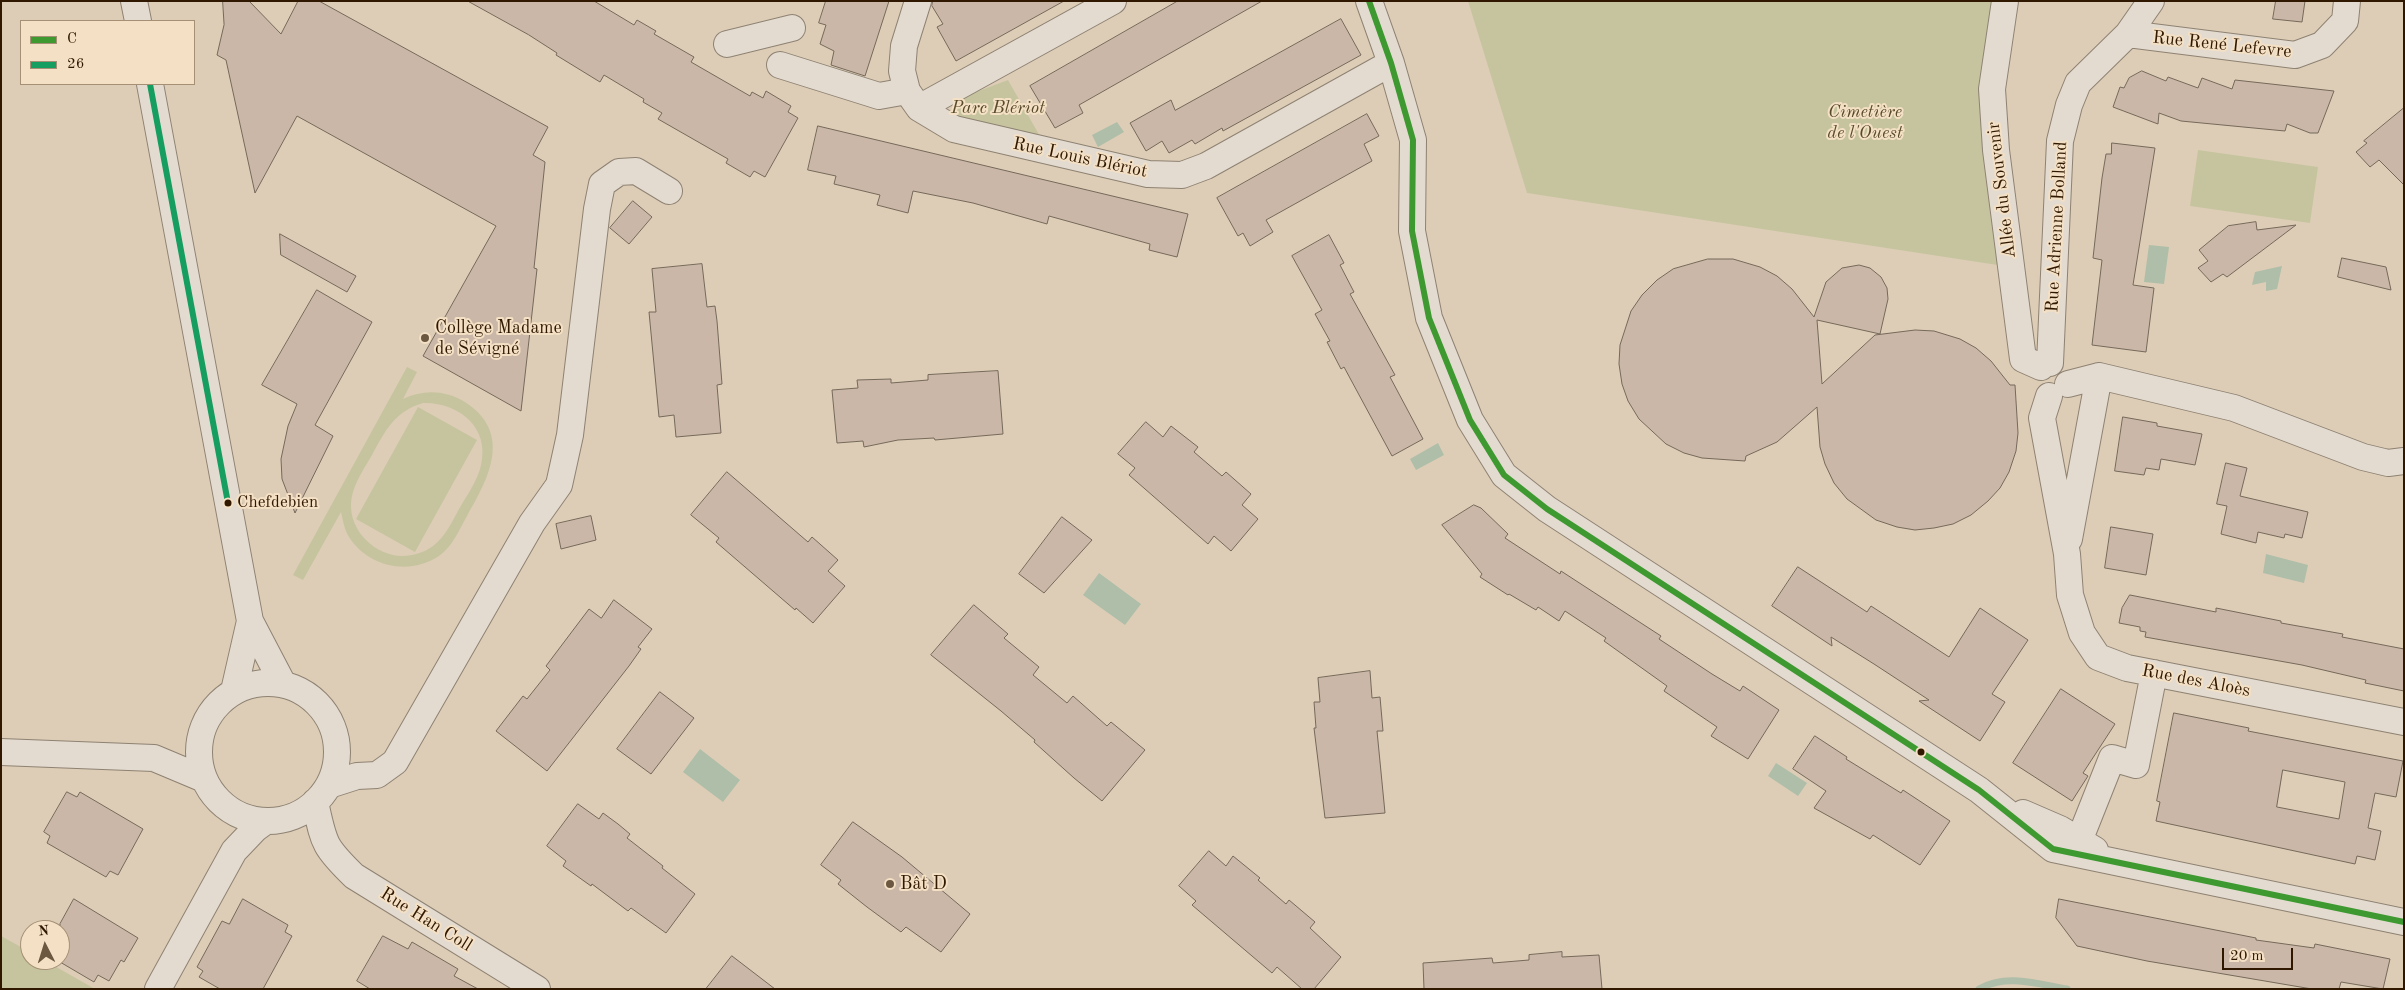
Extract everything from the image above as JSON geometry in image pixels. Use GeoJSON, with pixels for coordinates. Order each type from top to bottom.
{"type":"FeatureCollection","features":[{"type":"Feature","properties":{"kind":"street"},"geometry":{"type":"LineString","coordinates":[[134,1],[138,20]]}},
{"type":"Feature","properties":{"kind":"street"},"geometry":{"type":"LineString","coordinates":[[913,99],[902,71],[904,46],[918,1]]}},
{"type":"Feature","properties":{"kind":"street"},"geometry":{"type":"LineString","coordinates":[[780,65],[879,96],[913,99],[1113,1]]}},
{"type":"Feature","properties":{"kind":"street"},"geometry":{"type":"LineString","coordinates":[[1369,1],[1391,63],[1413,140],[1412,230],[1428,318],[1470,420],[1504,474],[1547,509],[1992,799],[2053,849],[2404,922]]}},
{"type":"Feature","properties":{"kind":"street","name":"Allée du Souvenir"},"geometry":{"type":"LineString","coordinates":[[2004,1],[1992,89],[1996,150],[2024,359],[2046,365]]}},
{"type":"Feature","properties":{"kind":"street","name":"Rue Adrienne Bolland"},"geometry":{"type":"LineString","coordinates":[[2058,390],[2038,389],[2035,378],[2046,365],[2060,142],[2069,106],[2078,83],[2128,34],[2150,1]]}},
{"type":"Feature","properties":{"kind":"street","name":"Rue René Lefevre"},"geometry":{"type":"LineString","coordinates":[[2128,34],[2295,55],[2322,45],[2345,21],[2347,1]]}},
{"type":"Feature","properties":{"kind":"street"},"geometry":{"type":"LineString","coordinates":[[727,44],[792,28]]}},
{"type":"Feature","properties":{"kind":"street","name":"Rue Louis Blériot"},"geometry":{"type":"LineString","coordinates":[[913,99],[954,129],[1148,174],[1182,175],[1206,166],[1391,63]]}},
{"type":"Feature","properties":{"kind":"street"},"geometry":{"type":"LineString","coordinates":[[150,85],[250,622],[283,684]]}},
{"type":"Feature","properties":{"kind":"street"},"geometry":{"type":"LineString","coordinates":[[322,793],[358,776],[377,776],[395,762],[532,523],[559,485],[570,435],[597,209],[602,184],[620,172],[636,171],[669,191]]}},
{"type":"Feature","properties":{"kind":"street"},"geometry":{"type":"LineString","coordinates":[[2058,390],[2099,376],[2234,408],[2363,457],[2388,463],[2404,462]]}},
{"type":"Feature","properties":{"kind":"street","name":"Rue des Aloès"},"geometry":{"type":"LineString","coordinates":[[2066,554],[2099,376]]}},
{"type":"Feature","properties":{"kind":"street","name":"Rue des Aloès"},"geometry":{"type":"LineString","coordinates":[[2058,390],[2042,418],[2066,554],[2070,595],[2082,633],[2098,657],[2127,668],[2404,722]]}},
{"type":"Feature","properties":{"kind":"street"},"geometry":{"type":"LineString","coordinates":[[234,691],[250,622]]}},
{"type":"Feature","properties":{"kind":"street"},"geometry":{"type":"LineString","coordinates":[[2079,841],[2112,758],[2136,765],[2154,673]]}},
{"type":"Feature","properties":{"kind":"street"},"geometry":{"type":"LineString","coordinates":[[158,989],[234,851],[255,829],[302,812],[322,793],[335,769],[337,752],[333,729],[322,708],[304,693],[283,684],[266,682],[249,685],[234,691],[218,704],[206,720],[199,740],[198,760],[204,779],[214,796],[228,809],[246,818],[277,820]]}},
{"type":"Feature","properties":{"kind":"street"},"geometry":{"type":"LineString","coordinates":[[154,758],[199,740]]}},
{"type":"Feature","properties":{"kind":"street"},"geometry":{"type":"LineString","coordinates":[[1,752],[154,758],[204,779]]}},
{"type":"Feature","properties":{"kind":"street"},"geometry":{"type":"LineString","coordinates":[[337,752],[358,776]]}},
{"type":"Feature","properties":{"kind":"street","name":"Rue Han Coll"},"geometry":{"type":"LineString","coordinates":[[322,793],[324,841],[332,855],[354,876],[537,989]]}},
{"type":"Feature","properties":{"kind":"street"},"geometry":{"type":"LineString","coordinates":[[1992,799],[2060,829],[2119,864]]}},
{"type":"Feature","properties":{"kind":"street"},"geometry":{"type":"LineString","coordinates":[[228,809],[234,851]]}},
{"type":"Feature","properties":{"kind":"street","name":"Rue Han Coll"},"geometry":{"type":"LineString","coordinates":[[277,820],[324,841]]}},
{"type":"Feature","properties":{"kind":"green space","name":"Cimetière de l'Ouest"},"geometry":{"type":"Polygon","coordinates":[[[1468,1],[1994,1],[2004,266],[1527,193],[1468,1]]]}},
{"type":"Feature","properties":{"kind":"green space","name":"Parc Blériot"},"geometry":{"type":"Polygon","coordinates":[[[1008,80],[1041,138],[958,123],[952,101],[1008,80]]]}},
{"type":"Feature","properties":{"kind":"green space"},"geometry":{"type":"Polygon","coordinates":[[[2198,150],[2318,167],[2310,223],[2190,206],[2198,150]]]}},
{"type":"Feature","properties":{"kind":"green space"},"geometry":{"type":"Polygon","coordinates":[[[407,367],[417,372],[403,399],[426,392],[442,393],[458,398],[480,414],[489,428],[493,442],[489,471],[483,487],[452,543],[444,552],[427,562],[415,566],[402,567],[378,561],[357,547],[349,537],[341,512],[303,580],[293,575],[407,367]],[[423,403],[413,407],[405,411],[392,423],[361,473],[353,492],[351,503],[355,523],[366,540],[383,552],[408,556],[429,549],[445,534],[480,471],[483,451],[481,439],[476,428],[459,412],[436,404],[423,403]]]}},
{"type":"Feature","properties":{"kind":"green space"},"geometry":{"type":"Polygon","coordinates":[[[418,407],[477,440],[415,552],[356,519],[418,407]]]}},
{"type":"Feature","properties":{"kind":"green space"},"geometry":{"type":"Polygon","coordinates":[[[1,936],[20,946],[20,970],[62,970],[95,989],[1,989],[1,936]]]}},
{"type":"Feature","properties":{"kind":"shaded area"},"geometry":{"type":"Polygon","coordinates":[[[1117,122],[1124,132],[1098,147],[1092,135],[1117,122]]]}},
{"type":"Feature","properties":{"kind":"shaded area"},"geometry":{"type":"Polygon","coordinates":[[[2149,245],[2169,247],[2164,284],[2144,282],[2149,245]]]}},
{"type":"Feature","properties":{"kind":"shaded area"},"geometry":{"type":"Polygon","coordinates":[[[2282,266],[2277,289],[2266,291],[2266,282],[2252,285],[2255,272],[2282,266]]]}},
{"type":"Feature","properties":{"kind":"shaded area"},"geometry":{"type":"Polygon","coordinates":[[[1438,443],[1444,455],[1416,470],[1410,459],[1438,443]]]}},
{"type":"Feature","properties":{"kind":"shaded area"},"geometry":{"type":"Polygon","coordinates":[[[2266,554],[2308,565],[2304,583],[2263,573],[2266,554]]]}},
{"type":"Feature","properties":{"kind":"shaded area"},"geometry":{"type":"Polygon","coordinates":[[[1099,573],[1141,604],[1125,625],[1083,595],[1099,573]]]}},
{"type":"Feature","properties":{"kind":"shaded area"},"geometry":{"type":"Polygon","coordinates":[[[700,749],[740,780],[723,802],[683,772],[700,749]]]}},
{"type":"Feature","properties":{"kind":"shaded area"},"geometry":{"type":"Polygon","coordinates":[[[1776,763],[1807,783],[1798,796],[1768,776],[1776,763]]]}},
{"type":"Feature","properties":{"kind":"building"},"geometry":{"type":"Polygon","coordinates":[[[223,1],[249,1],[281,34],[298,1],[319,1],[548,127],[533,155],[545,162],[534,268],[537,269],[521,411],[423,356],[496,226],[297,116],[255,193],[226,60],[217,55],[224,25],[223,1]]]}},
{"type":"Feature","properties":{"kind":"building"},"geometry":{"type":"Polygon","coordinates":[[[468,1],[594,1],[634,25],[637,20],[656,31],[654,34],[694,57],[691,62],[750,96],[752,92],[763,98],[766,91],[791,106],[788,112],[798,118],[765,177],[754,171],[750,177],[726,163],[728,159],[658,119],[662,113],[643,102],[644,99],[604,75],[600,82],[556,55],[557,53],[529,35],[468,1]]]}},
{"type":"Feature","properties":{"kind":"building"},"geometry":{"type":"Polygon","coordinates":[[[826,1],[889,1],[865,76],[831,65],[834,51],[820,44],[826,25],[819,23],[826,1]]]}},
{"type":"Feature","properties":{"kind":"building"},"geometry":{"type":"Polygon","coordinates":[[[933,1],[1064,1],[956,61],[937,27],[943,24],[932,6],[933,1]]]}},
{"type":"Feature","properties":{"kind":"building"},"geometry":{"type":"Polygon","coordinates":[[[1178,1],[1262,1],[1079,105],[1083,113],[1055,128],[1030,86],[1178,1]]]}},
{"type":"Feature","properties":{"kind":"building"},"geometry":{"type":"Polygon","coordinates":[[[2276,1],[2305,1],[2302,22],[2273,19],[2276,1]]]}},
{"type":"Feature","properties":{"kind":"building"},"geometry":{"type":"Polygon","coordinates":[[[1341,19],[1361,55],[1223,131],[1222,128],[1195,144],[1192,140],[1169,153],[1162,141],[1146,151],[1130,123],[1171,100],[1175,110],[1341,19]]]}},
{"type":"Feature","properties":{"kind":"building"},"geometry":{"type":"Polygon","coordinates":[[[2142,71],[2166,81],[2168,77],[2198,88],[2202,78],[2232,89],[2235,80],[2334,91],[2318,133],[2310,133],[2287,124],[2285,131],[2181,121],[2159,113],[2158,124],[2113,107],[2120,87],[2124,88],[2129,78],[2142,71]]]}},
{"type":"Feature","properties":{"kind":"building"},"geometry":{"type":"Polygon","coordinates":[[[2404,108],[2404,185],[2379,160],[2370,167],[2356,152],[2367,143],[2364,141],[2404,108]]]}},
{"type":"Feature","properties":{"kind":"building"},"geometry":{"type":"Polygon","coordinates":[[[1367,114],[1379,136],[1364,144],[1372,161],[1266,220],[1273,232],[1250,246],[1243,233],[1238,236],[1217,198],[1367,114]]]}},
{"type":"Feature","properties":{"kind":"building"},"geometry":{"type":"Polygon","coordinates":[[[818,126],[1188,214],[1177,257],[1149,250],[1150,244],[1049,216],[1047,224],[973,203],[913,191],[908,213],[877,205],[880,195],[834,184],[836,176],[808,170],[818,126]]]}},
{"type":"Feature","properties":{"kind":"building"},"geometry":{"type":"Polygon","coordinates":[[[2112,143],[2155,148],[2133,285],[2154,288],[2146,352],[2092,345],[2102,260],[2093,258],[2102,178],[2106,154],[2111,154],[2112,143]]]}},
{"type":"Feature","properties":{"kind":"building"},"geometry":{"type":"Polygon","coordinates":[[[633,201],[652,217],[629,244],[610,228],[633,201]]]}},
{"type":"Feature","properties":{"kind":"building"},"geometry":{"type":"Polygon","coordinates":[[[2256,222],[2257,230],[2296,225],[2227,277],[2223,274],[2211,282],[2198,268],[2208,261],[2199,250],[2228,226],[2256,222]]]}},
{"type":"Feature","properties":{"kind":"building"},"geometry":{"type":"Polygon","coordinates":[[[280,234],[356,276],[347,292],[281,255],[280,234]]]}},
{"type":"Feature","properties":{"kind":"building"},"geometry":{"type":"Polygon","coordinates":[[[1329,235],[1344,263],[1340,265],[1354,292],[1350,294],[1395,375],[1390,377],[1423,439],[1392,456],[1344,367],[1341,369],[1327,342],[1330,341],[1315,314],[1322,310],[1292,256],[1329,235]]]}},
{"type":"Feature","properties":{"kind":"building"},"geometry":{"type":"Polygon","coordinates":[[[2342,258],[2386,267],[2391,290],[2338,277],[2342,258]]]}},
{"type":"Feature","properties":{"kind":"building"},"geometry":{"type":"Polygon","coordinates":[[[1708,259],[1733,259],[1760,267],[1777,276],[1792,289],[1814,317],[1826,282],[1842,268],[1859,265],[1870,268],[1881,277],[1887,288],[1888,299],[1880,334],[1817,320],[1822,384],[1875,335],[1915,330],[1934,331],[1960,339],[1976,348],[1991,361],[2010,385],[2015,385],[2018,433],[2016,451],[2009,472],[2000,488],[1971,515],[1953,524],[1915,530],[1897,527],[1876,520],[1847,499],[1834,483],[1825,464],[1820,447],[1817,407],[1777,442],[1746,456],[1745,461],[1702,458],[1684,453],[1666,444],[1639,419],[1628,401],[1622,384],[1619,364],[1620,345],[1631,311],[1642,295],[1657,280],[1673,269],[1708,259]]]}},
{"type":"Feature","properties":{"kind":"building"},"geometry":{"type":"Polygon","coordinates":[[[702,264],[707,307],[715,306],[717,321],[722,384],[717,385],[721,433],[676,437],[674,415],[659,417],[649,312],[656,312],[652,269],[702,264]]]}},
{"type":"Feature","properties":{"kind":"building"},"geometry":{"type":"Polygon","coordinates":[[[317,290],[372,322],[315,425],[333,436],[295,513],[282,479],[281,459],[288,426],[297,404],[262,385],[317,290]]]}},
{"type":"Feature","properties":{"kind":"building"},"geometry":{"type":"Polygon","coordinates":[[[998,371],[1003,434],[935,440],[934,438],[898,440],[864,447],[863,441],[837,443],[832,390],[858,388],[857,380],[891,379],[891,383],[928,380],[928,375],[998,371]]]}},
{"type":"Feature","properties":{"kind":"building"},"geometry":{"type":"Polygon","coordinates":[[[2123,417],[2157,423],[2157,426],[2202,434],[2195,465],[2161,459],[2159,470],[2146,468],[2144,475],[2115,471],[2123,417]]]}},
{"type":"Feature","properties":{"kind":"building"},"geometry":{"type":"Polygon","coordinates":[[[1146,422],[1163,437],[1171,426],[1198,447],[1194,452],[1222,476],[1226,472],[1251,494],[1242,505],[1258,519],[1231,551],[1214,536],[1208,544],[1129,475],[1135,468],[1118,454],[1146,422]]]}},
{"type":"Feature","properties":{"kind":"building"},"geometry":{"type":"Polygon","coordinates":[[[2226,463],[2247,468],[2240,496],[2308,512],[2302,538],[2285,534],[2284,538],[2258,532],[2256,543],[2221,534],[2227,506],[2217,504],[2226,463]]]}},
{"type":"Feature","properties":{"kind":"building"},"geometry":{"type":"Polygon","coordinates":[[[727,472],[808,542],[812,537],[838,560],[828,571],[845,586],[813,623],[796,608],[795,610],[716,542],[719,538],[691,515],[727,472]]]}},
{"type":"Feature","properties":{"kind":"building"},"geometry":{"type":"Polygon","coordinates":[[[1474,505],[1481,508],[1508,534],[1505,538],[1560,574],[1561,571],[1661,636],[1659,639],[1712,674],[1740,691],[1743,686],[1779,710],[1748,759],[1711,736],[1717,727],[1664,691],[1667,686],[1604,641],[1606,638],[1565,611],[1559,621],[1538,607],[1536,610],[1508,595],[1480,577],[1482,574],[1442,525],[1474,505]]]}},
{"type":"Feature","properties":{"kind":"building"},"geometry":{"type":"Polygon","coordinates":[[[591,516],[596,540],[561,549],[556,524],[591,516]]]}},
{"type":"Feature","properties":{"kind":"building"},"geometry":{"type":"Polygon","coordinates":[[[1062,517],[1092,540],[1044,593],[1019,574],[1062,517]]]}},
{"type":"Feature","properties":{"kind":"building"},"geometry":{"type":"Polygon","coordinates":[[[2111,527],[2153,534],[2146,575],[2105,568],[2111,527]]]}},
{"type":"Feature","properties":{"kind":"building"},"geometry":{"type":"Polygon","coordinates":[[[1798,567],[1867,612],[1871,606],[1949,657],[1980,608],[2028,640],[1992,694],[2005,702],[1980,741],[1919,701],[1929,700],[1874,664],[1831,637],[1832,646],[1772,606],[1798,567]]]}},
{"type":"Feature","properties":{"kind":"building"},"geometry":{"type":"Polygon","coordinates":[[[2130,595],[2216,612],[2216,608],[2281,621],[2281,623],[2343,634],[2342,637],[2404,649],[2404,691],[2365,683],[2366,680],[2302,665],[2145,637],[2146,632],[2140,631],[2140,627],[2119,623],[2122,608],[2130,595]]]}},
{"type":"Feature","properties":{"kind":"building"},"geometry":{"type":"Polygon","coordinates":[[[614,600],[652,629],[638,647],[641,649],[629,666],[547,771],[496,731],[523,696],[527,699],[550,670],[546,666],[589,609],[601,618],[614,600]]]}},
{"type":"Feature","properties":{"kind":"building"},"geometry":{"type":"Polygon","coordinates":[[[974,605],[1008,634],[1004,638],[1039,667],[1033,675],[1067,703],[1073,696],[1107,726],[1111,722],[1145,750],[1102,801],[1034,742],[1035,740],[931,655],[974,605]]]}},
{"type":"Feature","properties":{"kind":"building"},"geometry":{"type":"Polygon","coordinates":[[[1370,671],[1372,698],[1380,697],[1383,731],[1377,731],[1385,813],[1325,818],[1314,728],[1316,728],[1314,702],[1320,702],[1318,678],[1370,671]]]}},
{"type":"Feature","properties":{"kind":"building"},"geometry":{"type":"Polygon","coordinates":[[[2061,689],[2115,724],[2083,773],[2088,776],[2072,801],[2013,763],[2061,689]]]}},
{"type":"Feature","properties":{"kind":"building"},"geometry":{"type":"Polygon","coordinates":[[[660,692],[694,718],[651,774],[617,749],[660,692]]]}},
{"type":"Feature","properties":{"kind":"building"},"geometry":{"type":"Polygon","coordinates":[[[2174,713],[2249,728],[2248,731],[2403,761],[2396,797],[2375,793],[2368,828],[2381,831],[2375,860],[2357,856],[2355,864],[2156,821],[2160,802],[2157,801],[2174,713]],[[2283,770],[2277,807],[2339,819],[2345,782],[2283,770]]]}},
{"type":"Feature","properties":{"kind":"building"},"geometry":{"type":"Polygon","coordinates":[[[1815,736],[1847,757],[1846,759],[1901,793],[1903,790],[1950,821],[1920,865],[1873,835],[1870,839],[1814,808],[1826,791],[1793,769],[1815,736]]]}},
{"type":"Feature","properties":{"kind":"building"},"geometry":{"type":"Polygon","coordinates":[[[67,792],[77,797],[80,792],[143,829],[118,875],[110,871],[106,877],[47,843],[50,836],[44,832],[67,792]]]}},
{"type":"Feature","properties":{"kind":"building"},"geometry":{"type":"Polygon","coordinates":[[[578,804],[599,819],[603,813],[618,824],[630,834],[627,838],[695,894],[666,933],[631,908],[628,911],[592,884],[591,886],[563,866],[566,861],[547,846],[578,804]]]}},
{"type":"Feature","properties":{"kind":"building","name":"Bât D"},"geometry":{"type":"Polygon","coordinates":[[[853,822],[902,857],[970,914],[941,952],[906,927],[901,932],[838,884],[841,880],[821,865],[853,822]]]}},
{"type":"Feature","properties":{"kind":"building"},"geometry":{"type":"Polygon","coordinates":[[[1209,851],[1226,866],[1233,856],[1260,878],[1258,880],[1286,904],[1289,900],[1315,922],[1310,928],[1341,957],[1314,989],[1302,989],[1277,967],[1272,973],[1192,905],[1196,901],[1179,886],[1209,851]]]}},
{"type":"Feature","properties":{"kind":"building"},"geometry":{"type":"Polygon","coordinates":[[[74,899],[138,938],[124,962],[121,960],[109,981],[98,975],[94,982],[70,968],[70,920],[62,920],[74,899]]]}},
{"type":"Feature","properties":{"kind":"building"},"geometry":{"type":"Polygon","coordinates":[[[243,899],[288,925],[285,932],[292,936],[263,989],[220,989],[199,977],[203,971],[197,967],[222,921],[229,924],[243,899]]]}},
{"type":"Feature","properties":{"kind":"building"},"geometry":{"type":"Polygon","coordinates":[[[2059,899],[2256,938],[2256,940],[2314,948],[2315,944],[2390,959],[2383,989],[2341,982],[2339,989],[2312,989],[2147,961],[2077,946],[2056,918],[2059,899]]]}},
{"type":"Feature","properties":{"kind":"building"},"geometry":{"type":"Polygon","coordinates":[[[383,936],[408,949],[412,942],[458,969],[454,976],[478,989],[370,989],[357,981],[383,936]]]}},
{"type":"Feature","properties":{"kind":"building"},"geometry":{"type":"Polygon","coordinates":[[[1562,952],[1562,957],[1599,955],[1602,989],[1424,989],[1423,963],[1492,958],[1493,963],[1529,960],[1529,955],[1562,952]]]}},
{"type":"Feature","properties":{"kind":"building"},"geometry":{"type":"Polygon","coordinates":[[[732,956],[775,989],[706,989],[732,956]]]}},
{"type":"Feature","properties":{"kind":"waterway"},"geometry":{"type":"LineString","coordinates":[[1979,989],[1989,984],[2011,981],[2022,981],[2067,989]]}},
{"type":"Feature","properties":{"kind":"transit line","name":"C"},"geometry":{"type":"LineString","coordinates":[[1369,1],[1391,63],[1413,140],[1412,231],[1429,318],[1470,420],[1504,475],[1547,509],[1979,790],[2053,849],[2404,922]]}},
{"type":"Feature","properties":{"kind":"transit line","name":"26"},"geometry":{"type":"LineString","coordinates":[[150,85],[228,503]]}},
{"type":"Feature","properties":{"kind":"place","name":"Collège Madame de Sévigné"},"geometry":{"type":"Point","coordinates":[425,338]}},
{"type":"Feature","properties":{"kind":"place","name":"Chefdebien"},"geometry":{"type":"Point","coordinates":[228,503]}},
{"type":"Feature","properties":{"kind":"place","name":"Bât D"},"geometry":{"type":"Point","coordinates":[890,884]}}]}
